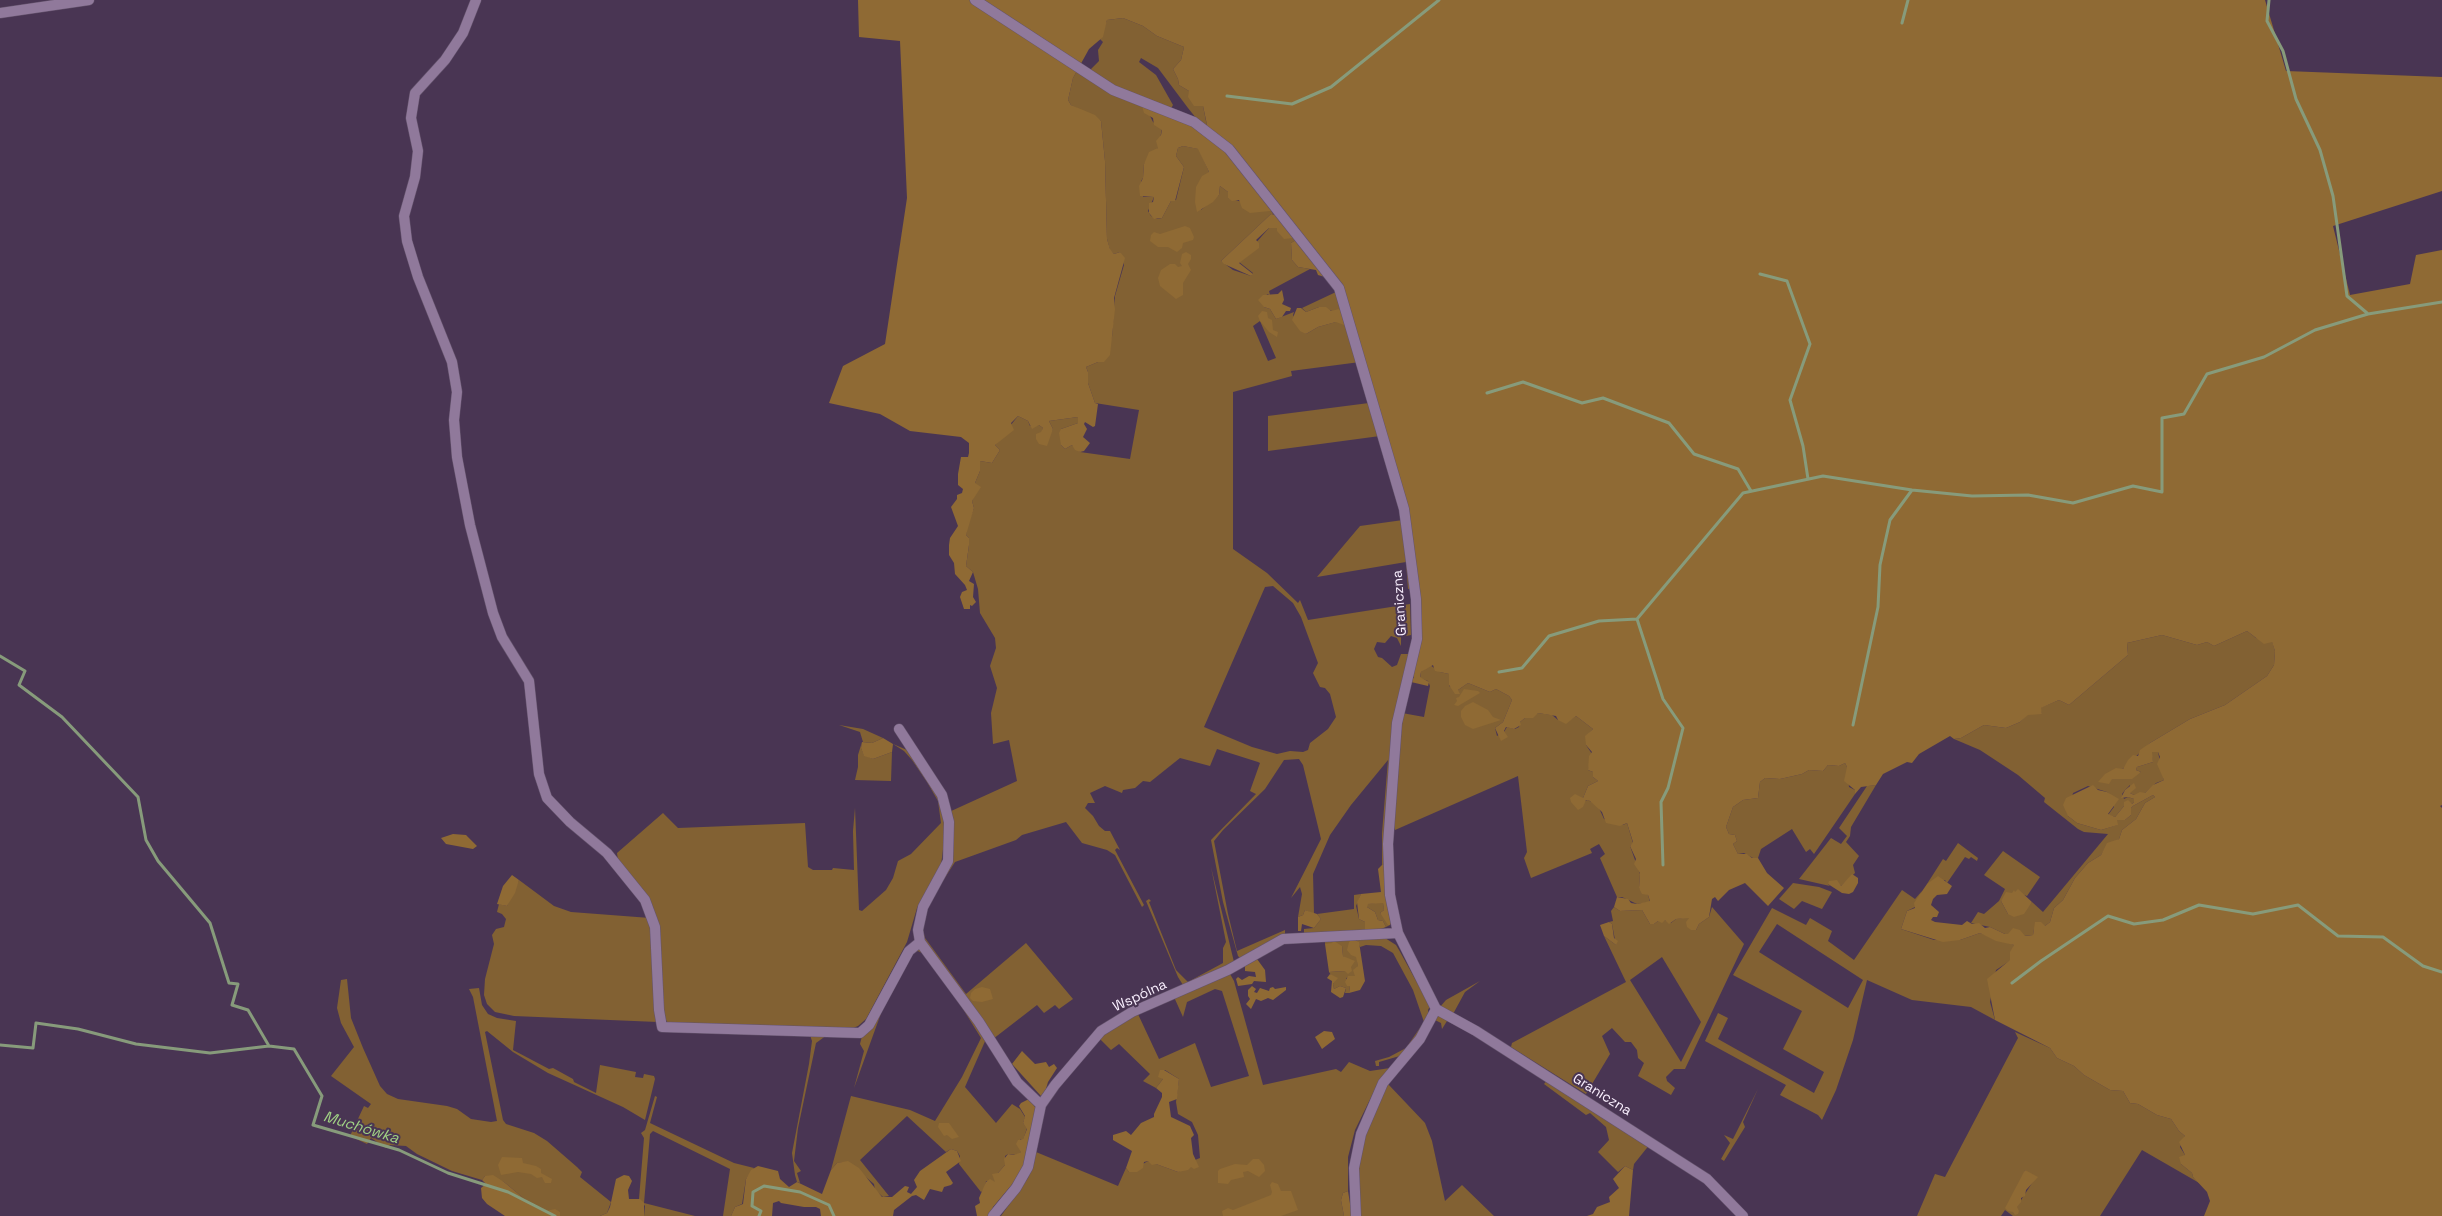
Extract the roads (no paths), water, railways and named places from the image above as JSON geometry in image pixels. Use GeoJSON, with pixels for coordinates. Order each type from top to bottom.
{"type":"FeatureCollection","features":[{"type":"Feature","properties":{"kind":"street"},"geometry":{"type":"LineString","coordinates":[[0,13],[89,0]]}},
{"type":"Feature","properties":{"kind":"street"},"geometry":{"type":"LineString","coordinates":[[476,0],[463,33],[445,60],[415,93],[411,118],[418,151],[415,177],[404,216],[407,241],[418,278],[452,362],[457,392],[454,420],[457,456],[470,525],[493,613],[502,637],[529,681],[538,774],[547,798],[570,822],[607,853],[644,900],[655,927],[659,1010],[662,1027],[860,1033],[869,1025],[909,951],[920,942]]}},
{"type":"Feature","properties":{"kind":"street","name":"Graniczna"},"geometry":{"type":"LineString","coordinates":[[975,0],[1113,90],[1194,122],[1229,149],[1339,288],[1404,509],[1416,599],[1417,639],[1397,723],[1388,844],[1390,895],[1398,933],[1436,1009],[1476,1031],[1707,1179],[1743,1216]]}},
{"type":"Feature","properties":{"kind":"street"},"geometry":{"type":"LineString","coordinates":[[899,729],[942,795],[949,822],[948,860],[923,907],[918,930],[920,942],[942,968],[1017,1082],[1041,1105]]}},
{"type":"Feature","properties":{"kind":"street","name":"Wspólna"},"geometry":{"type":"LineString","coordinates":[[993,1216],[1016,1188],[1028,1167],[1041,1105],[1055,1085],[1101,1030],[1132,1012],[1228,970],[1283,939],[1398,933]]}},
{"type":"Feature","properties":{"kind":"street"},"geometry":{"type":"LineString","coordinates":[[1356,1216],[1354,1168],[1361,1134],[1382,1083],[1420,1039],[1436,1009]]}},
{"type":"Feature","properties":{"kind":"waterway"},"geometry":{"type":"LineString","coordinates":[[1227,96],[1292,104],[1331,87],[1439,0]]}},
{"type":"Feature","properties":{"kind":"waterway"},"geometry":{"type":"LineString","coordinates":[[1902,23],[1908,0]]}},
{"type":"Feature","properties":{"kind":"waterway"},"geometry":{"type":"LineString","coordinates":[[2269,0],[2267,21],[2283,51],[2296,99],[2320,150],[2333,196],[2347,296],[2367,313]]}},
{"type":"Feature","properties":{"kind":"waterway"},"geometry":{"type":"LineString","coordinates":[[1760,274],[1787,281],[1810,344],[1790,400],[1803,446],[1808,479]]}},
{"type":"Feature","properties":{"kind":"waterway"},"geometry":{"type":"LineString","coordinates":[[1663,865],[1661,802],[1668,788],[1683,728],[1663,699],[1637,619],[1743,493],[1823,476],[1912,490],[1972,496],[2028,495],[2073,503],[2133,486],[2162,492],[2162,418],[2184,414],[2207,374],[2264,357],[2315,330],[2368,314],[2442,302]]}},
{"type":"Feature","properties":{"kind":"waterway"},"geometry":{"type":"LineString","coordinates":[[1487,393],[1523,382],[1582,403],[1603,398],[1669,423],[1694,454],[1738,469],[1751,491]]}},
{"type":"Feature","properties":{"kind":"waterway"},"geometry":{"type":"LineString","coordinates":[[1853,725],[1878,607],[1880,565],[1890,520],[1912,490]]}},
{"type":"Feature","properties":{"kind":"waterway"},"geometry":{"type":"LineString","coordinates":[[1499,672],[1522,668],[1549,636],[1599,621],[1637,619]]}},
{"type":"Feature","properties":{"kind":"waterway"},"geometry":{"type":"LineString","coordinates":[[0,656],[25,671],[19,685],[62,717],[138,797],[146,840],[158,861],[210,923],[229,983],[238,984],[232,1005],[248,1010],[269,1046]]}},
{"type":"Feature","properties":{"kind":"waterway"},"geometry":{"type":"LineString","coordinates":[[2012,983],[2108,916],[2134,924],[2163,920],[2199,905],[2253,914],[2298,905],[2338,936],[2383,937],[2423,966],[2442,972]]}},
{"type":"Feature","properties":{"kind":"waterway","name":"Muchówka"},"geometry":{"type":"LineString","coordinates":[[0,1045],[33,1048],[36,1023],[78,1029],[136,1044],[210,1053],[269,1046],[294,1049],[322,1096],[313,1125],[399,1150],[448,1173],[508,1192],[555,1216]]}},
{"type":"Feature","properties":{"kind":"waterway","name":"Muchówka"},"geometry":{"type":"LineString","coordinates":[[759,1216],[761,1211],[752,1206],[753,1192],[764,1186],[800,1192],[829,1205],[834,1216]]}}]}
